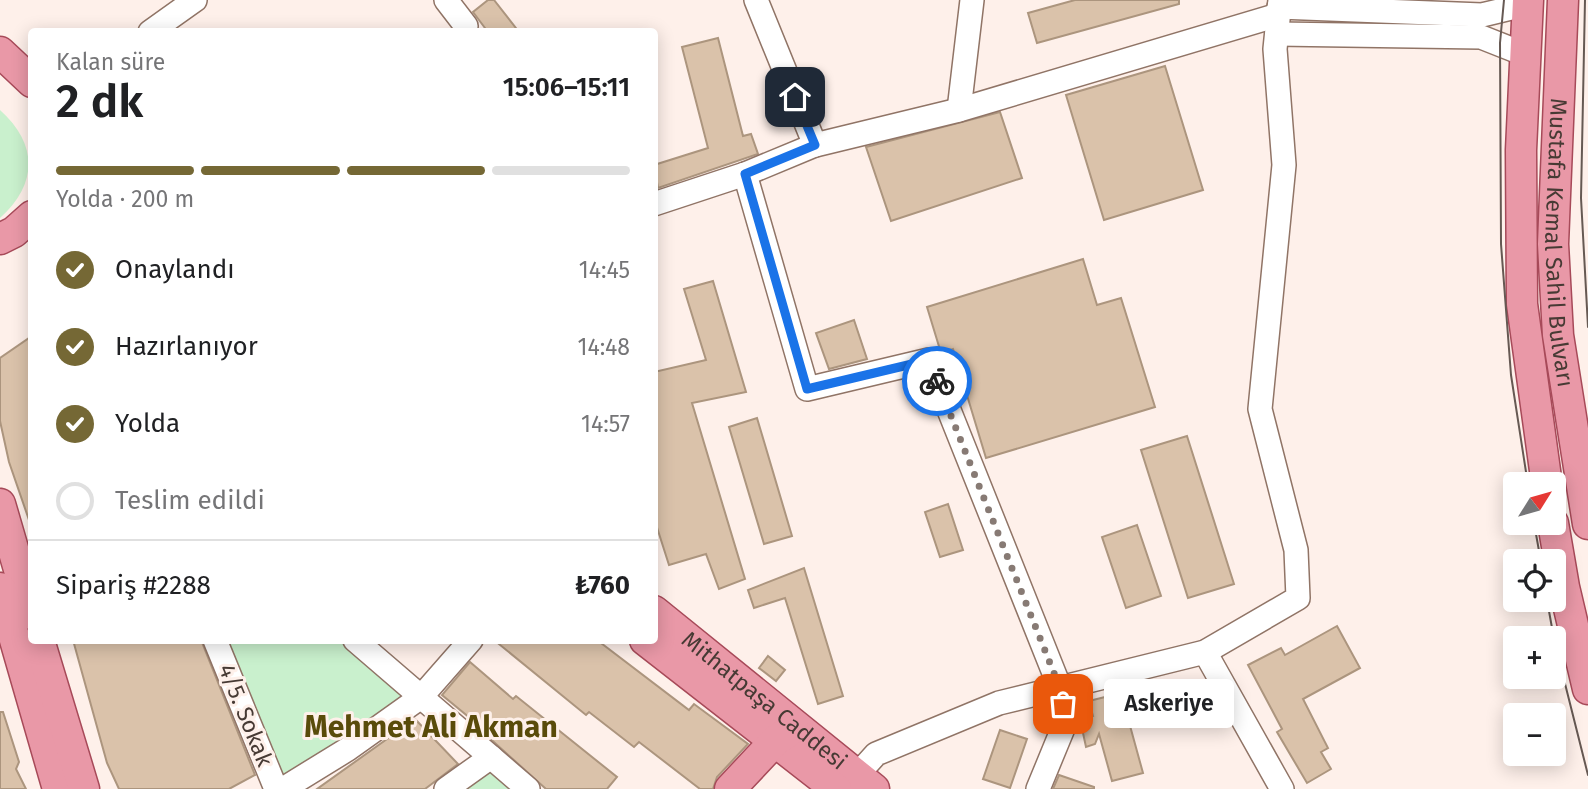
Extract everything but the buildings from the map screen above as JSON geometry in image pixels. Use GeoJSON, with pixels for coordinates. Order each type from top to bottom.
{"type":"FeatureCollection","features":[{"type":"Feature","properties":{"kind":"main road","name":"Mustafa Kemal Sahil Bulvarı"},"geometry":{"type":"LineString","coordinates":[[1563,0],[1553,244],[1559,335],[1588,524]]}},
{"type":"Feature","properties":{"kind":"main road","name":"Mustafa Kemal Sahil Bulvarı"},"geometry":{"type":"LineString","coordinates":[[1528,2],[1524,54],[1522,304],[1545,472]]}},
{"type":"Feature","properties":{"kind":"main road"},"geometry":{"type":"LineString","coordinates":[[0,52],[28,79]]}},
{"type":"Feature","properties":{"kind":"main road"},"geometry":{"type":"LineString","coordinates":[[0,67],[28,81]]}},
{"type":"Feature","properties":{"kind":"main road"},"geometry":{"type":"LineString","coordinates":[[0,504],[28,633]]}},
{"type":"Feature","properties":{"kind":"main road"},"geometry":{"type":"LineString","coordinates":[[1555,536],[1564,587],[1588,689]]}},
{"type":"Feature","properties":{"kind":"main road"},"geometry":{"type":"LineString","coordinates":[[16,571],[28,603]]}},
{"type":"Feature","properties":{"kind":"main road","name":"Mithatpaşa Caddesi"},"geometry":{"type":"LineString","coordinates":[[658,615],[786,739]]}},
{"type":"Feature","properties":{"kind":"main road"},"geometry":{"type":"LineString","coordinates":[[30,644],[58,789]]}},
{"type":"Feature","properties":{"kind":"main road"},"geometry":{"type":"LineString","coordinates":[[40,644],[84,789]]}},
{"type":"Feature","properties":{"kind":"main road","name":"Mithatpaşa Caddesi"},"geometry":{"type":"LineString","coordinates":[[651,644],[850,785]]}},
{"type":"Feature","properties":{"kind":"main road"},"geometry":{"type":"LineString","coordinates":[[730,789],[786,739]]}},
{"type":"Feature","properties":{"kind":"main road"},"geometry":{"type":"LineString","coordinates":[[756,789],[786,739]]}},
{"type":"Feature","properties":{"kind":"street"},"geometry":{"type":"LineString","coordinates":[[156,28],[196,0]]}},
{"type":"Feature","properties":{"kind":"street"},"geometry":{"type":"LineString","coordinates":[[172,28],[196,0]]}},
{"type":"Feature","properties":{"kind":"street"},"geometry":{"type":"LineString","coordinates":[[446,0],[466,26]]}},
{"type":"Feature","properties":{"kind":"street"},"geometry":{"type":"LineString","coordinates":[[756,0],[815,145]]}},
{"type":"Feature","properties":{"kind":"street"},"geometry":{"type":"LineString","coordinates":[[959,110],[972,0]]}},
{"type":"Feature","properties":{"kind":"street"},"geometry":{"type":"LineString","coordinates":[[658,203],[745,174],[815,145],[959,110],[1278,14],[1482,15],[1528,2]]}},
{"type":"Feature","properties":{"kind":"street"},"geometry":{"type":"LineString","coordinates":[[1278,14],[1481,37],[1524,54]]}},
{"type":"Feature","properties":{"kind":"street"},"geometry":{"type":"LineString","coordinates":[[850,785],[876,754],[999,703],[1205,652],[1298,598],[1296,550],[1260,409],[1284,165],[1278,14]]}},
{"type":"Feature","properties":{"kind":"street"},"geometry":{"type":"LineString","coordinates":[[745,174],[807,389],[929,360],[1060,688],[1066,721],[1038,789]]}},
{"type":"Feature","properties":{"kind":"street","name":"4/5. Sokak"},"geometry":{"type":"LineString","coordinates":[[217,644],[276,789]]}},
{"type":"Feature","properties":{"kind":"street"},"geometry":{"type":"LineString","coordinates":[[360,644],[528,789]]}},
{"type":"Feature","properties":{"kind":"street"},"geometry":{"type":"LineString","coordinates":[[283,789],[348,749],[421,697],[467,644]]}},
{"type":"Feature","properties":{"kind":"street"},"geometry":{"type":"LineString","coordinates":[[1205,652],[1282,789]]}},
{"type":"Feature","properties":{"kind":"street"},"geometry":{"type":"LineString","coordinates":[[446,789],[491,757]]}},
{"type":"Feature","properties":{"kind":"green space"},"geometry":{"type":"Polygon","coordinates":[[[0,110],[21,136],[27,150],[28,164],[27,178],[21,192],[0,218],[0,110]]]}},
{"type":"Feature","properties":{"kind":"green space"},"geometry":{"type":"Polygon","coordinates":[[[216,644],[359,644],[421,697],[283,789],[216,644]]]}},
{"type":"Feature","properties":{"kind":"green space"},"geometry":{"type":"Polygon","coordinates":[[[491,757],[528,789],[446,789],[491,757]]]}},
{"type":"Feature","properties":{"kind":"tram line"},"geometry":{"type":"LineString","coordinates":[[1504,0],[1500,43],[1501,244],[1511,375],[1526,472]]}},
{"type":"Feature","properties":{"kind":"tram line"},"geometry":{"type":"LineString","coordinates":[[1585,0],[1581,198],[1588,327]]}},
{"type":"Feature","properties":{"kind":"tram line"},"geometry":{"type":"LineString","coordinates":[[1536,536],[1539,549]]}},
{"type":"Feature","properties":{"kind":"tram line"},"geometry":{"type":"LineString","coordinates":[[1549,612],[1552,626]]}},
{"type":"Feature","properties":{"kind":"tram line"},"geometry":{"type":"LineString","coordinates":[[1566,688],[1588,775]]}},
{"type":"Feature","properties":{"kind":"way so far"},"geometry":{"type":"LineString","coordinates":[[937,381],[1060,688],[1063,704]]}},
{"type":"Feature","properties":{"kind":"place","name":"Askeriye"},"geometry":{"type":"Point","coordinates":[1063,704]}},
{"type":"Feature","properties":{"kind":"district","name":"Mehmet Ali Akman"},"geometry":{"type":"Point","coordinates":[431,727]}},
{"type":"Feature","properties":{"kind":"route"},"geometry":{"type":"LineString","coordinates":[[795,97],[815,145],[745,174],[807,389],[929,360],[937,381]]}}]}
